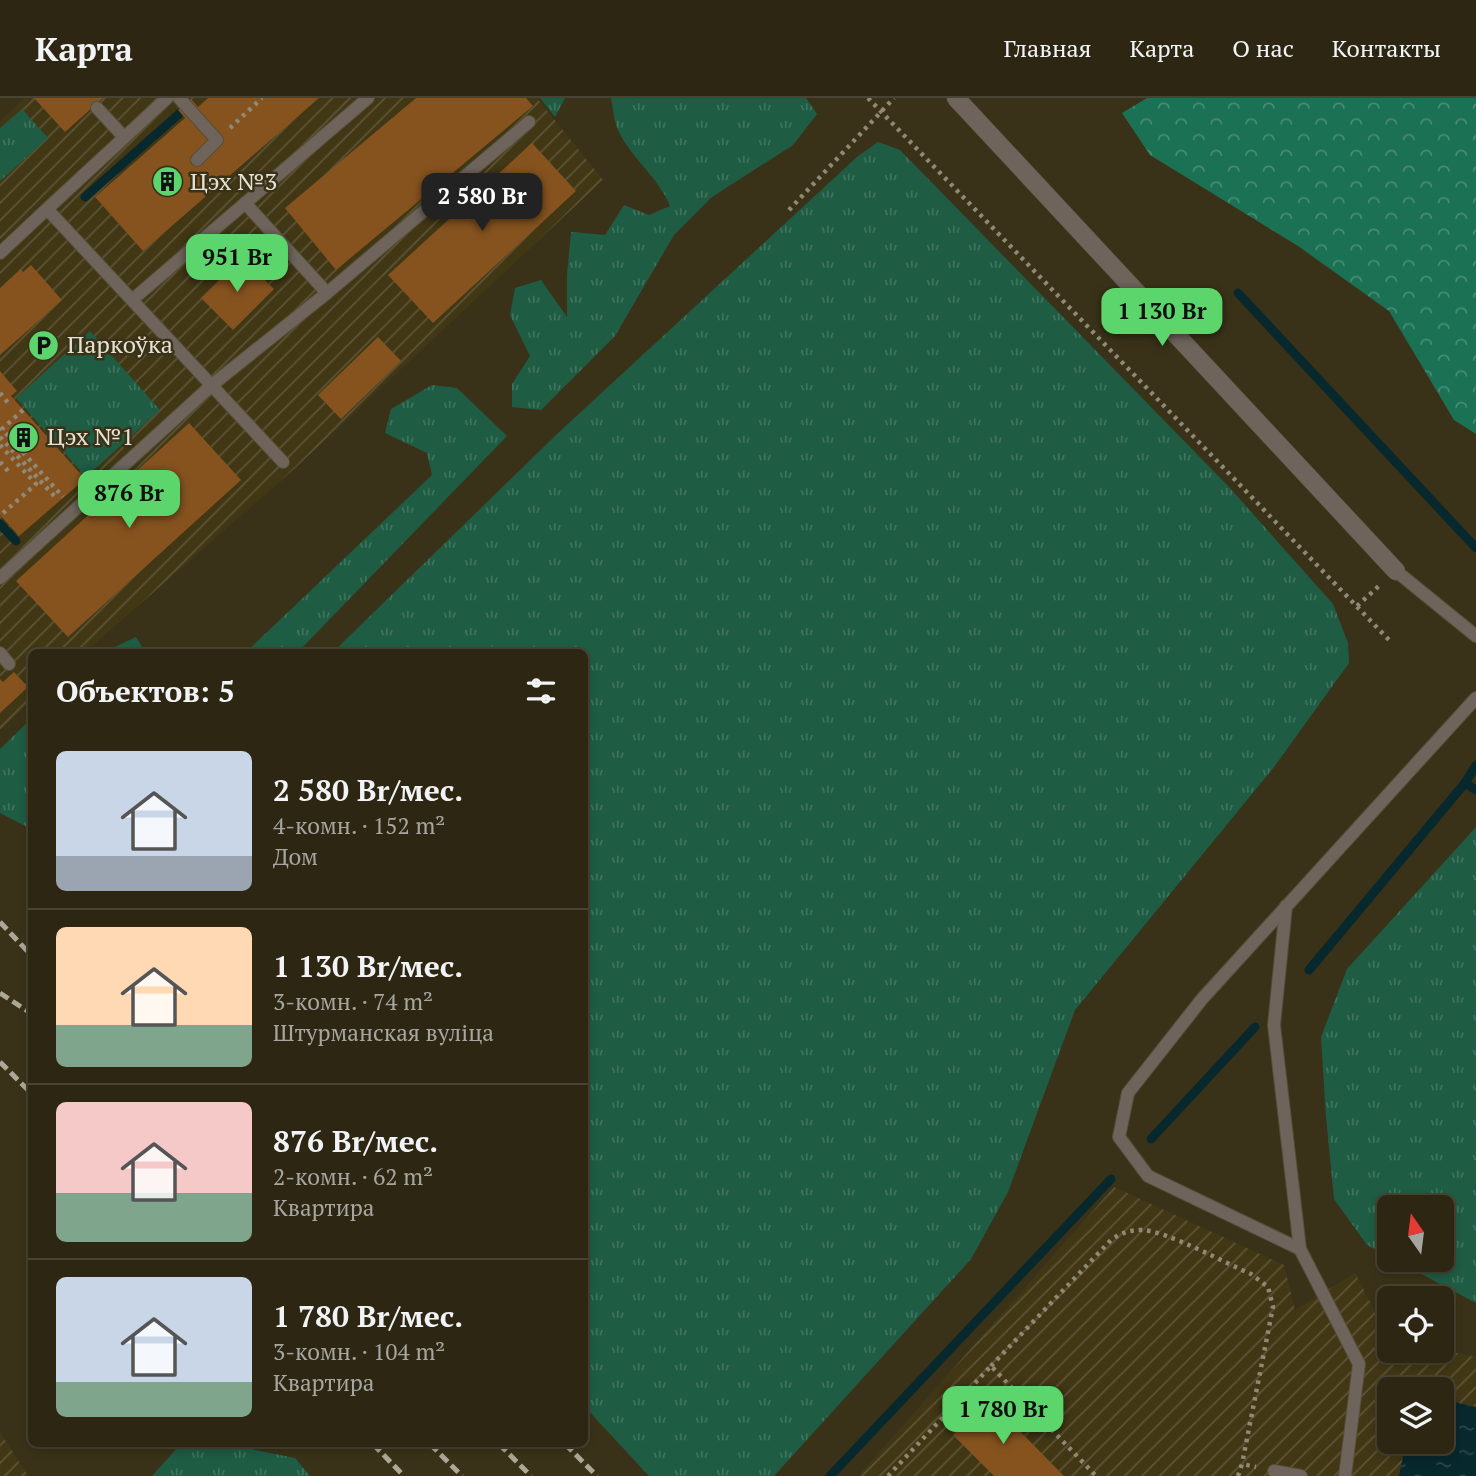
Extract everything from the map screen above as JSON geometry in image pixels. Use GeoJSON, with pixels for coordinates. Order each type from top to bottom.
{"type":"FeatureCollection","features":[{"type":"Feature","properties":{"kind":"street"},"geometry":{"type":"LineString","coordinates":[[956,98],[1396,571]]}},
{"type":"Feature","properties":{"kind":"lane"},"geometry":{"type":"LineString","coordinates":[[0,253],[167,98]]}},
{"type":"Feature","properties":{"kind":"lane"},"geometry":{"type":"LineString","coordinates":[[179,98],[217,140],[197,160]]}},
{"type":"Feature","properties":{"kind":"lane"},"geometry":{"type":"LineString","coordinates":[[132,300],[368,98]]}},
{"type":"Feature","properties":{"kind":"lane"},"geometry":{"type":"LineString","coordinates":[[97,108],[124,137]]}},
{"type":"Feature","properties":{"kind":"lane"},"geometry":{"type":"LineString","coordinates":[[0,578],[212,385],[327,293],[529,122]]}},
{"type":"Feature","properties":{"kind":"lane"},"geometry":{"type":"LineString","coordinates":[[245,203],[327,293]]}},
{"type":"Feature","properties":{"kind":"lane"},"geometry":{"type":"LineString","coordinates":[[47,209],[283,462]]}},
{"type":"Feature","properties":{"kind":"lane"},"geometry":{"type":"LineString","coordinates":[[1396,571],[1476,636]]}},
{"type":"Feature","properties":{"kind":"lane"},"geometry":{"type":"LineString","coordinates":[[0,653],[9,664]]}},
{"type":"Feature","properties":{"kind":"lane"},"geometry":{"type":"LineString","coordinates":[[1300,1249],[1148,1176],[1118,1137],[1128,1094],[1202,999],[1476,698]]}},
{"type":"Feature","properties":{"kind":"lane"},"geometry":{"type":"LineString","coordinates":[[1286,906],[1274,1025],[1300,1249],[1359,1364],[1345,1476]]}},
{"type":"Feature","properties":{"kind":"lane"},"geometry":{"type":"LineString","coordinates":[[1274,1471],[1301,1476]]}},
{"type":"Feature","properties":{"kind":"path"},"geometry":{"type":"LineString","coordinates":[[217,140],[262,98]]}},
{"type":"Feature","properties":{"kind":"path"},"geometry":{"type":"LineString","coordinates":[[868,98],[1390,640]]}},
{"type":"Feature","properties":{"kind":"path"},"geometry":{"type":"LineString","coordinates":[[789,210],[894,98]]}},
{"type":"Feature","properties":{"kind":"path"},"geometry":{"type":"LineString","coordinates":[[0,393],[9,404]]}},
{"type":"Feature","properties":{"kind":"path"},"geometry":{"type":"LineString","coordinates":[[23,410],[2,429],[64,497]]}},
{"type":"Feature","properties":{"kind":"path"},"geometry":{"type":"LineString","coordinates":[[0,437],[57,499]]}},
{"type":"Feature","properties":{"kind":"path"},"geometry":{"type":"LineString","coordinates":[[0,444],[36,484],[2,514]]}},
{"type":"Feature","properties":{"kind":"path"},"geometry":{"type":"LineString","coordinates":[[0,462],[9,472]]}},
{"type":"Feature","properties":{"kind":"path"},"geometry":{"type":"LineString","coordinates":[[888,1476],[1111,1240],[1132,1230],[1159,1234],[1251,1274],[1262,1281],[1272,1296],[1272,1321],[1241,1465]]}},
{"type":"Feature","properties":{"kind":"path"},"geometry":{"type":"LineString","coordinates":[[991,1366],[1096,1476]]}},
{"type":"Feature","properties":{"kind":"shaded area"},"geometry":{"type":"Polygon","coordinates":[[[25,98],[537,98],[603,180],[293,470],[89,649],[28,649],[28,704],[0,730],[0,121],[25,98]]]}},
{"type":"Feature","properties":{"kind":"shaded area"},"geometry":{"type":"Polygon","coordinates":[[[1114,1187],[1284,1265],[1295,1310],[1355,1273],[1377,1315],[1377,1363],[1454,1363],[1454,1352],[1476,1357],[1476,1476],[858,1476],[1114,1187]]]}},
{"type":"Feature","properties":{"kind":"shaded area"},"geometry":{"type":"Polygon","coordinates":[[[0,1432],[28,1476],[0,1476],[0,1432]]]}},
{"type":"Feature","properties":{"kind":"green space"},"geometry":{"type":"Polygon","coordinates":[[[540,98],[565,98],[555,117],[540,98]]]}},
{"type":"Feature","properties":{"kind":"green space"},"geometry":{"type":"Polygon","coordinates":[[[611,98],[806,98],[817,114],[793,145],[712,197],[674,235],[615,336],[541,410],[512,407],[512,384],[530,356],[510,315],[515,288],[541,280],[567,317],[571,232],[605,235],[624,205],[649,215],[670,206],[659,186],[624,140],[617,126],[611,98]]]}},
{"type":"Feature","properties":{"kind":"green space"},"geometry":{"type":"Polygon","coordinates":[[[1147,98],[1476,98],[1476,434],[1454,420],[1389,311],[1298,246],[1150,155],[1122,113],[1147,98]]]}},
{"type":"Feature","properties":{"kind":"green space"},"geometry":{"type":"Polygon","coordinates":[[[22,109],[48,138],[0,181],[0,128],[22,109]]]}},
{"type":"Feature","properties":{"kind":"green space"},"geometry":{"type":"Polygon","coordinates":[[[878,142],[900,150],[1229,487],[1333,604],[1348,643],[1349,663],[1274,767],[1075,1010],[1008,1192],[971,1259],[774,1476],[649,1476],[588,1410],[588,649],[336,649],[556,435],[857,157],[878,142]]]}},
{"type":"Feature","properties":{"kind":"green space"},"geometry":{"type":"Polygon","coordinates":[[[90,331],[160,410],[86,477],[16,398],[90,331]]]}},
{"type":"Feature","properties":{"kind":"green space"},"geometry":{"type":"Polygon","coordinates":[[[432,385],[457,388],[507,436],[301,649],[249,649],[432,475],[427,453],[385,433],[391,409],[432,385]]]}},
{"type":"Feature","properties":{"kind":"green space"},"geometry":{"type":"Polygon","coordinates":[[[136,637],[144,649],[110,649],[136,637]]]}},
{"type":"Feature","properties":{"kind":"green space"},"geometry":{"type":"Polygon","coordinates":[[[28,722],[28,827],[0,813],[0,749],[28,722]]]}},
{"type":"Feature","properties":{"kind":"green space"},"geometry":{"type":"Polygon","coordinates":[[[1476,827],[1476,1303],[1454,1291],[1454,1286],[1444,1286],[1418,1272],[1454,1272],[1454,1195],[1377,1195],[1377,1250],[1367,1245],[1334,1199],[1321,1037],[1347,969],[1476,827]]]}},
{"type":"Feature","properties":{"kind":"green space"},"geometry":{"type":"Polygon","coordinates":[[[178,1447],[241,1447],[295,1458],[310,1476],[152,1476],[178,1447]]]}},
{"type":"Feature","properties":{"kind":"water"},"geometry":{"type":"Polygon","coordinates":[[[1454,1402],[1476,1407],[1476,1476],[1399,1476],[1404,1454],[1454,1454],[1454,1402]]]}},
{"type":"Feature","properties":{"kind":"building"},"geometry":{"type":"Polygon","coordinates":[[[34,98],[103,98],[65,132],[34,98]]]}},
{"type":"Feature","properties":{"kind":"building","name":"Цэх №3"},"geometry":{"type":"Polygon","coordinates":[[[208,98],[319,98],[143,251],[95,197],[185,118],[178,110],[191,99],[198,107],[208,98]]]}},
{"type":"Feature","properties":{"kind":"building"},"geometry":{"type":"Polygon","coordinates":[[[416,98],[526,98],[533,106],[336,270],[285,208],[416,98]]]}},
{"type":"Feature","properties":{"kind":"building"},"geometry":{"type":"Polygon","coordinates":[[[532,143],[576,191],[433,323],[388,275],[532,143]]]}},
{"type":"Feature","properties":{"kind":"building"},"geometry":{"type":"Polygon","coordinates":[[[242,258],[274,289],[233,330],[201,298],[242,258]]]}},
{"type":"Feature","properties":{"kind":"building"},"geometry":{"type":"Polygon","coordinates":[[[31,265],[62,300],[0,355],[0,288],[21,269],[23,272],[31,265]]]}},
{"type":"Feature","properties":{"kind":"building"},"geometry":{"type":"Polygon","coordinates":[[[378,337],[401,361],[341,419],[318,395],[378,337]]]}},
{"type":"Feature","properties":{"kind":"building","name":"Цэх №1"},"geometry":{"type":"Polygon","coordinates":[[[0,371],[17,391],[11,396],[85,479],[19,536],[0,515],[0,371]]]}},
{"type":"Feature","properties":{"kind":"building"},"geometry":{"type":"Polygon","coordinates":[[[189,423],[241,480],[68,637],[16,581],[189,423]]]}},
{"type":"Feature","properties":{"kind":"building"},"geometry":{"type":"Polygon","coordinates":[[[14,672],[28,687],[0,713],[0,679],[3,682],[14,672]]]}},
{"type":"Feature","properties":{"kind":"building"},"geometry":{"type":"Polygon","coordinates":[[[989,1400],[1064,1476],[994,1476],[953,1435],[989,1400]]]}},
{"type":"Feature","properties":{"kind":"waterway"},"geometry":{"type":"LineString","coordinates":[[85,197],[180,113]]}},
{"type":"Feature","properties":{"kind":"waterway"},"geometry":{"type":"LineString","coordinates":[[1238,293],[1476,548]]}},
{"type":"Feature","properties":{"kind":"waterway"},"geometry":{"type":"LineString","coordinates":[[0,524],[16,541]]}},
{"type":"Feature","properties":{"kind":"waterway"},"geometry":{"type":"LineString","coordinates":[[1309,970],[1465,783],[1476,765]]}},
{"type":"Feature","properties":{"kind":"waterway"},"geometry":{"type":"LineString","coordinates":[[1465,783],[1476,790]]}},
{"type":"Feature","properties":{"kind":"waterway"},"geometry":{"type":"LineString","coordinates":[[1151,1139],[1255,1027]]}},
{"type":"Feature","properties":{"kind":"waterway"},"geometry":{"type":"LineString","coordinates":[[830,1476],[1111,1179]]}},
{"type":"Feature","properties":{"kind":"railway"},"geometry":{"type":"LineString","coordinates":[[0,922],[28,952]]}},
{"type":"Feature","properties":{"kind":"railway"},"geometry":{"type":"LineString","coordinates":[[0,993],[28,1011]]}},
{"type":"Feature","properties":{"kind":"railway"},"geometry":{"type":"LineString","coordinates":[[0,1062],[28,1090]]}},
{"type":"Feature","properties":{"kind":"railway"},"geometry":{"type":"LineString","coordinates":[[376,1447],[404,1476]]}},
{"type":"Feature","properties":{"kind":"railway"},"geometry":{"type":"LineString","coordinates":[[433,1447],[462,1476]]}},
{"type":"Feature","properties":{"kind":"railway"},"geometry":{"type":"LineString","coordinates":[[502,1447],[531,1476]]}},
{"type":"Feature","properties":{"kind":"railway"},"geometry":{"type":"LineString","coordinates":[[568,1447],[597,1476]]}},
{"type":"Feature","properties":{"kind":"place","name":"Цэх №3"},"geometry":{"type":"Point","coordinates":[167,182]}},
{"type":"Feature","properties":{"kind":"place","name":"Паркоўка"},"geometry":{"type":"Point","coordinates":[44,345]}},
{"type":"Feature","properties":{"kind":"place","name":"Цэх №1"},"geometry":{"type":"Point","coordinates":[24,437]}}]}
